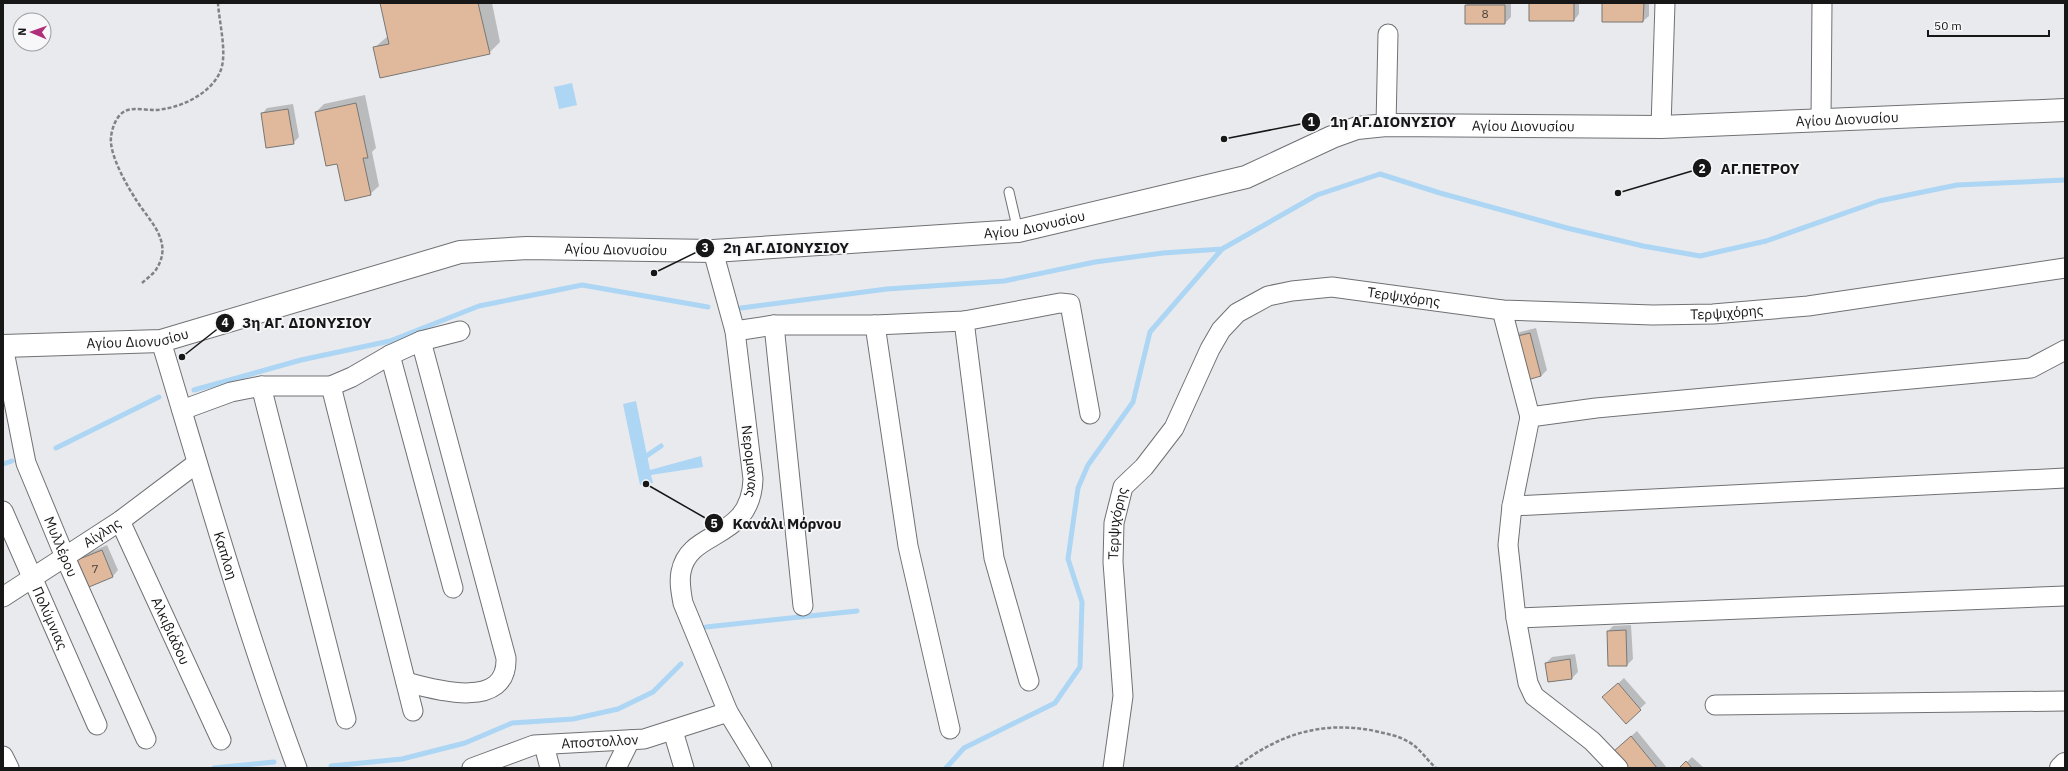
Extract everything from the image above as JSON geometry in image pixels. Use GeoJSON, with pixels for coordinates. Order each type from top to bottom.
{"type":"FeatureCollection","features":[{"type":"Feature","properties":{"kind":"street"},"geometry":{"type":"LineString","coordinates":[[1661,127],[1665,3]]}},
{"type":"Feature","properties":{"kind":"street"},"geometry":{"type":"LineString","coordinates":[[1821,120],[1822,3]]}},
{"type":"Feature","properties":{"kind":"street"},"geometry":{"type":"LineString","coordinates":[[1386,125],[1388,34]]}},
{"type":"Feature","properties":{"kind":"street","name":"Αγίου Διονυσίου"},"geometry":{"type":"LineString","coordinates":[[3,346],[161,341],[460,252],[527,248],[713,251],[1018,230],[1246,177],[1332,137],[1357,128],[1386,125],[1661,127],[2065,110]]}},
{"type":"Feature","properties":{"kind":"street","name":"Νερομανας"},"geometry":{"type":"LineString","coordinates":[[713,251],[736,331],[753,479],[752,493],[748,506],[739,518],[726,529],[695,547],[686,558],[681,571],[680,586],[683,603],[728,712],[762,768]]}},
{"type":"Feature","properties":{"kind":"street","name":"Τερψιχόρης"},"geometry":{"type":"LineString","coordinates":[[1113,768],[1123,696],[1112,562],[1114,523],[1124,487],[1144,467],[1174,428],[1210,349],[1221,330],[1237,313],[1268,296],[1292,291],[1332,287],[1502,310],[1653,315],[1713,314],[1808,306],[2065,268]]}},
{"type":"Feature","properties":{"kind":"street"},"geometry":{"type":"LineString","coordinates":[[736,331],[774,325],[875,325],[964,321],[1060,303],[1070,304],[1090,414]]}},
{"type":"Feature","properties":{"kind":"street"},"geometry":{"type":"LineString","coordinates":[[1502,310],[1530,417],[1512,506],[1508,545],[1516,618],[1528,683],[1534,696],[1592,741],[1618,768]]}},
{"type":"Feature","properties":{"kind":"street"},"geometry":{"type":"LineString","coordinates":[[964,321],[994,558],[1029,681]]}},
{"type":"Feature","properties":{"kind":"street"},"geometry":{"type":"LineString","coordinates":[[774,325],[803,606]]}},
{"type":"Feature","properties":{"kind":"street"},"geometry":{"type":"LineString","coordinates":[[875,325],[908,546],[950,729]]}},
{"type":"Feature","properties":{"kind":"street"},"geometry":{"type":"LineString","coordinates":[[182,410],[231,392],[261,386],[331,386],[352,378],[390,355],[421,341],[460,331]]}},
{"type":"Feature","properties":{"kind":"street","name":"Καπλοη"},"geometry":{"type":"LineString","coordinates":[[161,341],[268,692],[297,768]]}},
{"type":"Feature","properties":{"kind":"street"},"geometry":{"type":"LineString","coordinates":[[406,682],[438,691],[456,694],[472,693],[490,688],[501,680],[507,670],[506,658],[421,341]]}},
{"type":"Feature","properties":{"kind":"street","name":"Μυλλέρου"},"geometry":{"type":"LineString","coordinates":[[3,346],[26,463],[65,557],[146,739]]}},
{"type":"Feature","properties":{"kind":"street"},"geometry":{"type":"LineString","coordinates":[[1530,417],[1596,408],[2031,368],[2065,350]]}},
{"type":"Feature","properties":{"kind":"street"},"geometry":{"type":"LineString","coordinates":[[390,355],[454,588]]}},
{"type":"Feature","properties":{"kind":"street"},"geometry":{"type":"LineString","coordinates":[[261,386],[346,719]]}},
{"type":"Feature","properties":{"kind":"street"},"geometry":{"type":"LineString","coordinates":[[331,386],[413,711]]}},
{"type":"Feature","properties":{"kind":"street","name":"Αίγλης"},"geometry":{"type":"LineString","coordinates":[[3,597],[120,521],[197,463]]}},
{"type":"Feature","properties":{"kind":"street"},"geometry":{"type":"LineString","coordinates":[[1512,506],[2065,478]]}},
{"type":"Feature","properties":{"kind":"street","name":"Πολύμνιας"},"geometry":{"type":"LineString","coordinates":[[3,511],[34,578],[97,725]]}},
{"type":"Feature","properties":{"kind":"street","name":"Αλκιβιάδου"},"geometry":{"type":"LineString","coordinates":[[120,521],[221,740]]}},
{"type":"Feature","properties":{"kind":"street"},"geometry":{"type":"LineString","coordinates":[[1516,618],[2065,596]]}},
{"type":"Feature","properties":{"kind":"street"},"geometry":{"type":"LineString","coordinates":[[1715,705],[2065,701]]}},
{"type":"Feature","properties":{"kind":"street","name":"Αποστολλον"},"geometry":{"type":"LineString","coordinates":[[472,768],[501,763],[534,745],[644,739],[673,731],[728,712]]}},
{"type":"Feature","properties":{"kind":"street"},"geometry":{"type":"LineString","coordinates":[[673,731],[684,768]]}},
{"type":"Feature","properties":{"kind":"street"},"geometry":{"type":"LineString","coordinates":[[616,768],[630,740]]}},
{"type":"Feature","properties":{"kind":"street"},"geometry":{"type":"LineString","coordinates":[[544,745],[550,768]]}},
{"type":"Feature","properties":{"kind":"street"},"geometry":{"type":"LineString","coordinates":[[3,756],[9,768]]}},
{"type":"Feature","properties":{"kind":"street"},"geometry":{"type":"LineString","coordinates":[[2061,768],[2065,764]]}},
{"type":"Feature","properties":{"kind":"lane"},"geometry":{"type":"LineString","coordinates":[[1009,192],[1018,230]]}},
{"type":"Feature","properties":{"kind":"path"},"geometry":{"type":"LineString","coordinates":[[142,283],[157,268],[161,256],[162,242],[157,228],[135,199],[114,158],[110,138],[115,121],[124,111],[133,109],[155,110],[176,108],[211,86],[220,72],[223,56],[218,3]]}},
{"type":"Feature","properties":{"kind":"path"},"geometry":{"type":"LineString","coordinates":[[1234,768],[1265,748],[1283,739],[1316,729],[1344,726],[1399,737],[1415,746],[1436,768]]}},
{"type":"Feature","properties":{"kind":"water"},"geometry":{"type":"Polygon","coordinates":[[[572,83],[577,105],[559,109],[554,87],[572,83]]]}},
{"type":"Feature","properties":{"kind":"water"},"geometry":{"type":"Polygon","coordinates":[[[636,401],[650,470],[701,456],[703,467],[651,475],[653,483],[640,485],[623,404],[636,401]]]}},
{"type":"Feature","properties":{"kind":"building"},"geometry":{"type":"Polygon","coordinates":[[[380,3],[478,3],[490,54],[380,78],[373,47],[389,44],[380,3]]]}},
{"type":"Feature","properties":{"kind":"building"},"geometry":{"type":"Polygon","coordinates":[[[1529,3],[1574,3],[1574,21],[1529,21],[1529,3]]]}},
{"type":"Feature","properties":{"kind":"building"},"geometry":{"type":"Polygon","coordinates":[[[1602,3],[1644,3],[1643,22],[1602,22],[1602,3]]]}},
{"type":"Feature","properties":{"kind":"building"},"geometry":{"type":"Polygon","coordinates":[[[1465,5],[1505,5],[1505,24],[1465,24],[1465,5]]]}},
{"type":"Feature","properties":{"kind":"building"},"geometry":{"type":"Polygon","coordinates":[[[356,103],[368,158],[363,158],[371,195],[345,201],[337,164],[326,166],[315,112],[356,103]]]}},
{"type":"Feature","properties":{"kind":"building"},"geometry":{"type":"Polygon","coordinates":[[[288,109],[294,144],[266,148],[261,113],[288,109]]]}},
{"type":"Feature","properties":{"kind":"building"},"geometry":{"type":"Polygon","coordinates":[[[1530,333],[1541,376],[1524,381],[1513,337],[1530,333]]]}},
{"type":"Feature","properties":{"kind":"building"},"geometry":{"type":"Polygon","coordinates":[[[102,550],[113,577],[89,587],[77,560],[102,550]]]}},
{"type":"Feature","properties":{"kind":"building"},"geometry":{"type":"Polygon","coordinates":[[[1626,630],[1627,666],[1608,666],[1607,631],[1626,630]]]}},
{"type":"Feature","properties":{"kind":"building"},"geometry":{"type":"Polygon","coordinates":[[[1570,659],[1572,679],[1548,682],[1545,663],[1570,659]]]}},
{"type":"Feature","properties":{"kind":"building"},"geometry":{"type":"Polygon","coordinates":[[[1618,683],[1641,710],[1626,724],[1602,697],[1618,683]]]}},
{"type":"Feature","properties":{"kind":"building"},"geometry":{"type":"Polygon","coordinates":[[[1631,736],[1657,768],[1628,768],[1614,751],[1631,736]]]}},
{"type":"Feature","properties":{"kind":"building"},"geometry":{"type":"Polygon","coordinates":[[[1686,761],[1692,768],[1679,768],[1686,761]]]}},
{"type":"Feature","properties":{"kind":"waterway"},"geometry":{"type":"LineString","coordinates":[[741,308],[887,289],[1004,281],[1095,262],[1163,253],[1222,249],[1317,195],[1380,174],[1440,193],[1567,228],[1643,246],[1700,256],[1766,241],[1879,201],[1957,185],[2065,180]]}},
{"type":"Feature","properties":{"kind":"waterway"},"geometry":{"type":"LineString","coordinates":[[946,768],[964,748],[1055,703],[1080,667],[1082,602],[1068,559],[1078,488],[1088,465],[1133,402],[1150,332],[1222,249]]}},
{"type":"Feature","properties":{"kind":"waterway"},"geometry":{"type":"LineString","coordinates":[[194,390],[301,360],[390,341],[479,306],[582,285],[708,307]]}},
{"type":"Feature","properties":{"kind":"waterway"},"geometry":{"type":"LineString","coordinates":[[56,448],[159,397]]}},
{"type":"Feature","properties":{"kind":"waterway"},"geometry":{"type":"LineString","coordinates":[[642,459],[661,446]]}},
{"type":"Feature","properties":{"kind":"waterway"},"geometry":{"type":"LineString","coordinates":[[3,464],[12,461]]}},
{"type":"Feature","properties":{"kind":"waterway"},"geometry":{"type":"LineString","coordinates":[[706,627],[857,611]]}},
{"type":"Feature","properties":{"kind":"waterway"},"geometry":{"type":"LineString","coordinates":[[331,766],[402,759],[465,743],[512,723],[573,719],[618,709],[653,692],[681,664]]}},
{"type":"Feature","properties":{"kind":"waterway"},"geometry":{"type":"LineString","coordinates":[[214,768],[274,762]]}},
{"type":"Feature","properties":{"kind":"place","name":"1η ΑΓ.ΔΙΟΝΥΣΙΟΥ"},"geometry":{"type":"Point","coordinates":[1224,139]}},
{"type":"Feature","properties":{"kind":"place","name":"ΑΓ.ΠΕΤΡΟΥ"},"geometry":{"type":"Point","coordinates":[1618,193]}},
{"type":"Feature","properties":{"kind":"place","name":"2η ΑΓ.ΔΙΟΝΥΣΙΟΥ"},"geometry":{"type":"Point","coordinates":[654,273]}},
{"type":"Feature","properties":{"kind":"place","name":"3η ΑΓ. ΔΙΟΝΥΣΙΟΥ"},"geometry":{"type":"Point","coordinates":[182,357]}},
{"type":"Feature","properties":{"kind":"place","name":"Κανάλι Μόρνου"},"geometry":{"type":"Point","coordinates":[646,484]}}]}
